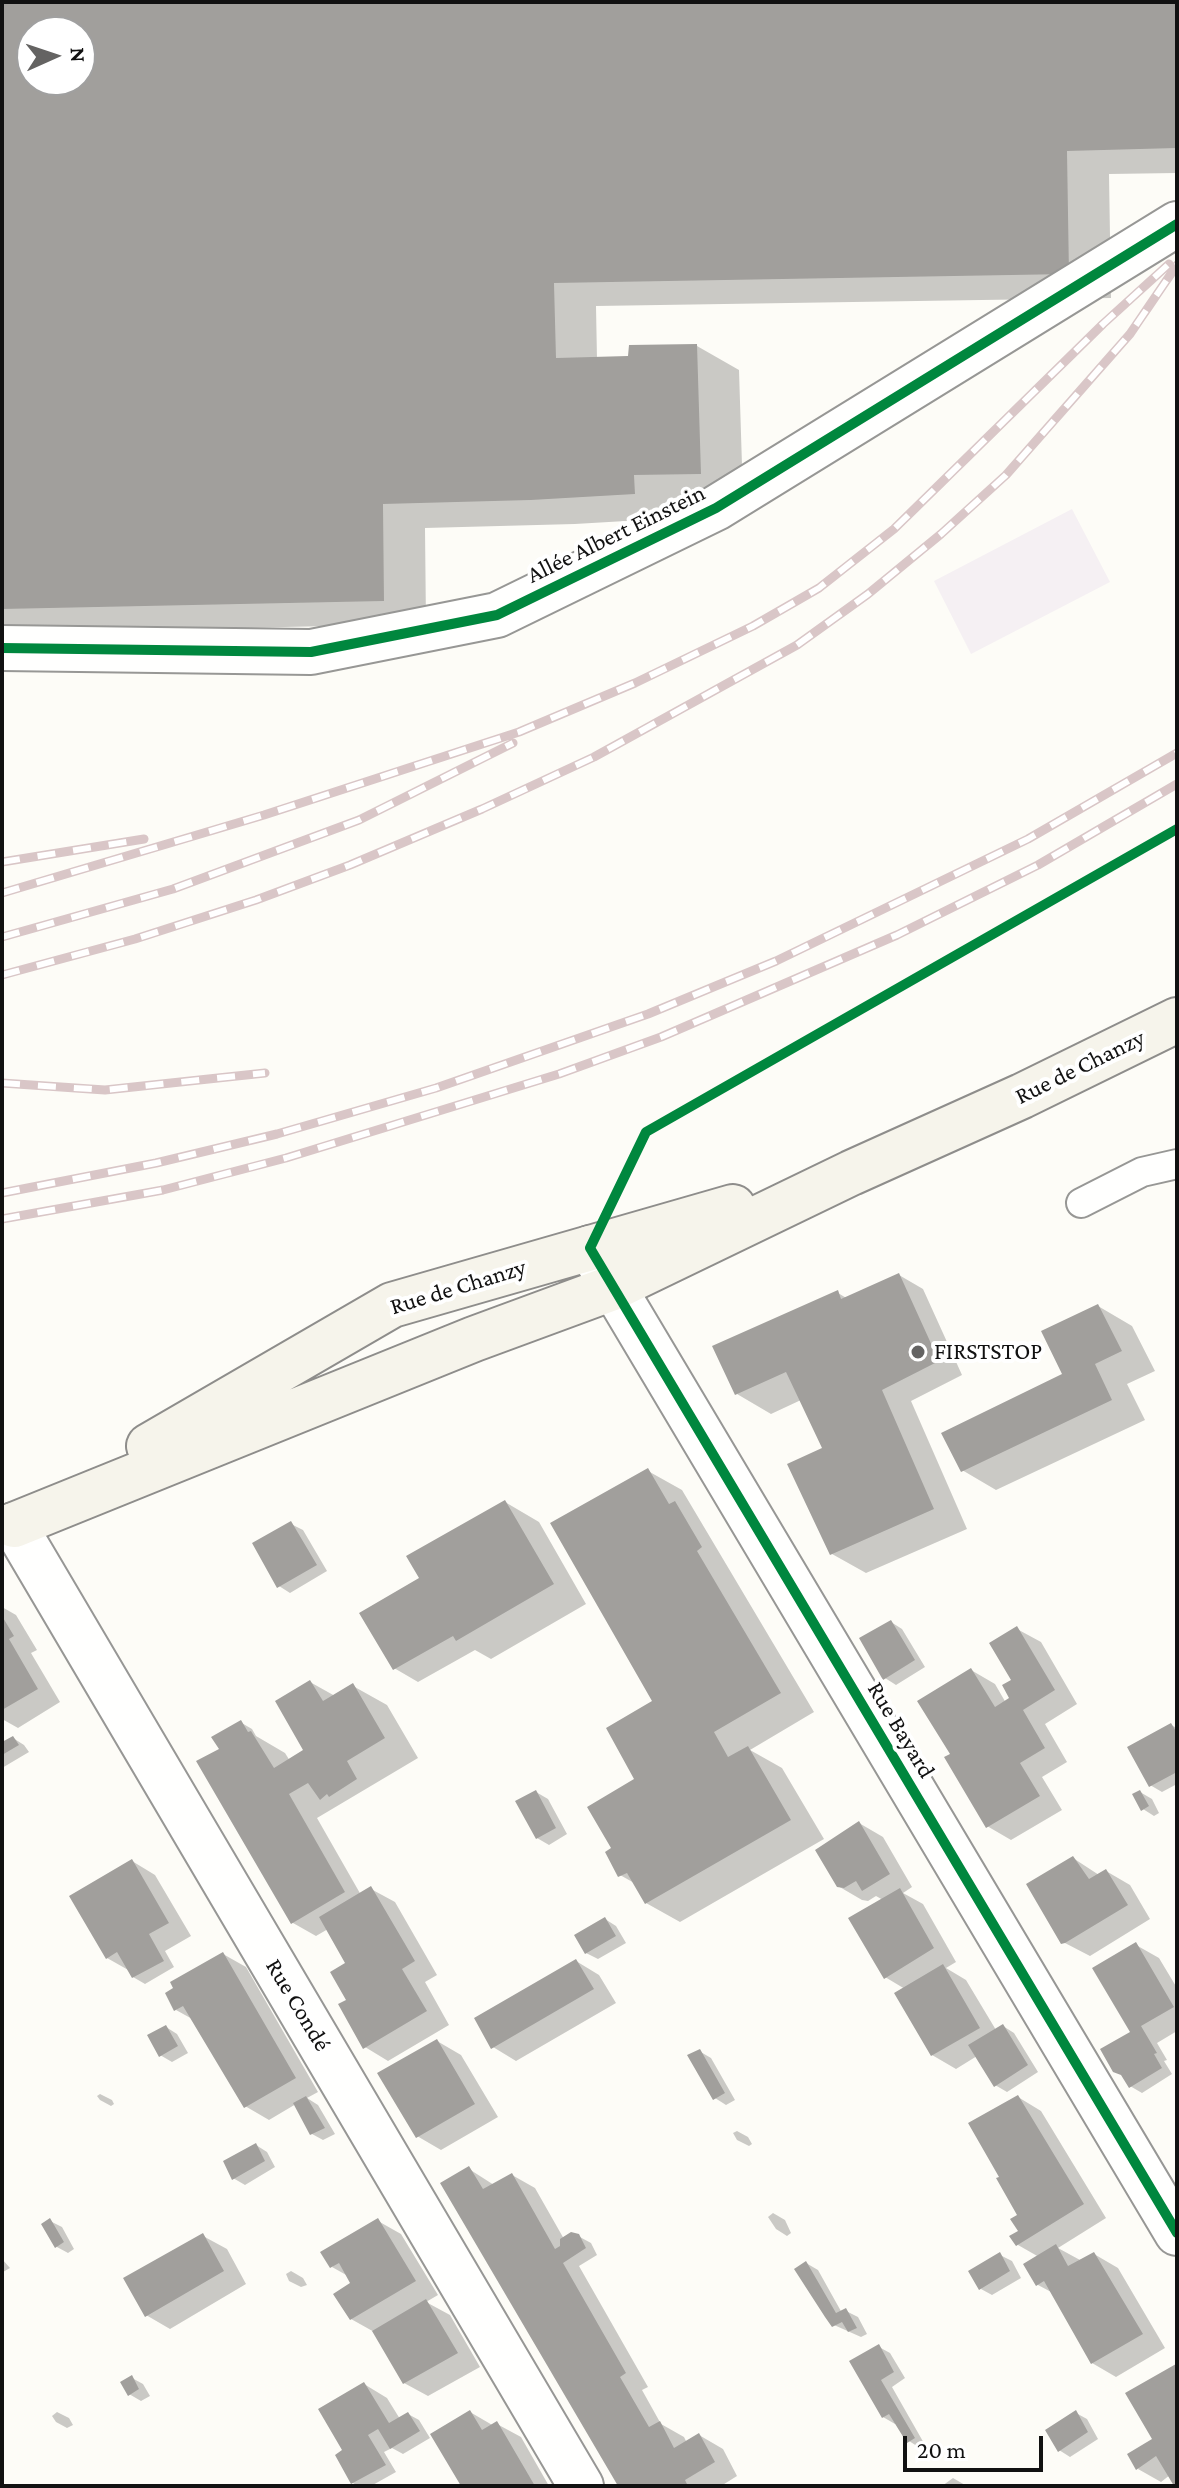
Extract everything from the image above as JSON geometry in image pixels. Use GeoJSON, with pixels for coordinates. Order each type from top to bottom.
{"type":"FeatureCollection","features":[{"type":"Feature","properties":{"kind":"main road","name":"Rue de Chanzy"},"geometry":{"type":"LineString","coordinates":[[8,1528],[474,1339],[615,1287],[1177,1020]]}},
{"type":"Feature","properties":{"kind":"main road","name":"Rue de Chanzy"},"geometry":{"type":"LineString","coordinates":[[8,1528],[392,1305],[851,1173]]}},
{"type":"Feature","properties":{"kind":"street","name":"Allée Albert Einstein"},"geometry":{"type":"LineString","coordinates":[[2,648],[311,652],[497,615],[716,508],[1177,224]]}},
{"type":"Feature","properties":{"kind":"street","name":"Rue Bayard"},"geometry":{"type":"LineString","coordinates":[[590,1248],[1177,2233]]}},
{"type":"Feature","properties":{"kind":"street","name":"Rue Condé"},"geometry":{"type":"LineString","coordinates":[[8,1528],[581,2486]]}},
{"type":"Feature","properties":{"kind":"lane"},"geometry":{"type":"LineString","coordinates":[[1081,1203],[1142,1172],[1177,1164]]}},
{"type":"Feature","properties":{"kind":"shaded area"},"geometry":{"type":"Polygon","coordinates":[[[1072,509],[1110,582],[971,654],[934,581],[1072,509]]]}},
{"type":"Feature","properties":{"kind":"building"},"geometry":{"type":"Polygon","coordinates":[[[2,2],[1177,2],[1177,148],[1067,151],[1069,274],[554,283],[556,358],[628,356],[629,345],[697,344],[701,474],[634,475],[635,494],[383,504],[384,601],[2,609],[2,2]]]}},
{"type":"Feature","properties":{"kind":"building"},"geometry":{"type":"Polygon","coordinates":[[[899,1273],[939,1361],[882,1390],[934,1509],[830,1555],[787,1464],[822,1448],[786,1372],[735,1395],[712,1346],[838,1290],[841,1299],[899,1273]]]}},
{"type":"Feature","properties":{"kind":"building"},"geometry":{"type":"Polygon","coordinates":[[[1098,1304],[1122,1351],[1095,1364],[1112,1400],[961,1472],[941,1433],[1062,1374],[1041,1331],[1098,1304]]]}},
{"type":"Feature","properties":{"kind":"building"},"geometry":{"type":"Polygon","coordinates":[[[648,1468],[669,1504],[675,1501],[702,1547],[697,1551],[781,1693],[714,1732],[728,1757],[748,1746],[791,1820],[645,1904],[627,1873],[618,1877],[605,1852],[611,1848],[587,1807],[634,1779],[606,1728],[652,1701],[550,1523],[648,1468]]]}},
{"type":"Feature","properties":{"kind":"building"},"geometry":{"type":"Polygon","coordinates":[[[505,1500],[554,1584],[456,1641],[453,1636],[393,1670],[359,1613],[419,1578],[406,1556],[505,1500]]]}},
{"type":"Feature","properties":{"kind":"building"},"geometry":{"type":"Polygon","coordinates":[[[291,1521],[317,1565],[277,1588],[252,1543],[291,1521]]]}},
{"type":"Feature","properties":{"kind":"building"},"geometry":{"type":"Polygon","coordinates":[[[2,1616],[14,1636],[9,1639],[38,1689],[2,1710],[2,1616]]]}},
{"type":"Feature","properties":{"kind":"building"},"geometry":{"type":"Polygon","coordinates":[[[891,1620],[915,1660],[883,1680],[859,1638],[891,1620]]]}},
{"type":"Feature","properties":{"kind":"building"},"geometry":{"type":"Polygon","coordinates":[[[1017,1626],[1055,1690],[1023,1710],[1045,1748],[1020,1763],[1040,1796],[986,1828],[944,1757],[950,1754],[917,1701],[971,1668],[995,1707],[1009,1698],[1002,1685],[1011,1680],[989,1643],[1017,1626]]]}},
{"type":"Feature","properties":{"kind":"building"},"geometry":{"type":"Polygon","coordinates":[[[310,1680],[323,1701],[353,1683],[385,1738],[347,1761],[357,1779],[329,1797],[327,1794],[320,1800],[308,1783],[289,1794],[345,1892],[291,1924],[196,1761],[219,1749],[211,1737],[241,1720],[274,1768],[303,1750],[275,1701],[310,1680]]]}},
{"type":"Feature","properties":{"kind":"building"},"geometry":{"type":"Polygon","coordinates":[[[1171,1723],[1177,1733],[1177,1772],[1149,1787],[1127,1747],[1171,1723]]]}},
{"type":"Feature","properties":{"kind":"building"},"geometry":{"type":"Polygon","coordinates":[[[13,1736],[19,1745],[2,1755],[2,1742],[13,1736]]]}},
{"type":"Feature","properties":{"kind":"building"},"geometry":{"type":"Polygon","coordinates":[[[536,1790],[556,1828],[536,1839],[515,1801],[536,1790]]]}},
{"type":"Feature","properties":{"kind":"building"},"geometry":{"type":"Polygon","coordinates":[[[1140,1790],[1149,1806],[1141,1811],[1132,1794],[1140,1790]]]}},
{"type":"Feature","properties":{"kind":"building"},"geometry":{"type":"Polygon","coordinates":[[[859,1821],[890,1874],[862,1891],[856,1881],[844,1888],[837,1887],[815,1850],[859,1821]]]}},
{"type":"Feature","properties":{"kind":"building"},"geometry":{"type":"Polygon","coordinates":[[[1073,1856],[1089,1879],[1106,1869],[1128,1905],[1061,1944],[1026,1884],[1073,1856]]]}},
{"type":"Feature","properties":{"kind":"building"},"geometry":{"type":"Polygon","coordinates":[[[132,1859],[169,1923],[149,1934],[164,1961],[132,1978],[117,1952],[106,1959],[69,1896],[132,1859]]]}},
{"type":"Feature","properties":{"kind":"building"},"geometry":{"type":"Polygon","coordinates":[[[371,1886],[415,1961],[402,1969],[427,2011],[363,2049],[338,2004],[346,2000],[330,1972],[345,1963],[319,1917],[371,1886]]]}},
{"type":"Feature","properties":{"kind":"building"},"geometry":{"type":"Polygon","coordinates":[[[900,1888],[934,1948],[884,1979],[848,1918],[900,1888]]]}},
{"type":"Feature","properties":{"kind":"building"},"geometry":{"type":"Polygon","coordinates":[[[605,1917],[616,1936],[585,1954],[574,1935],[605,1917]]]}},
{"type":"Feature","properties":{"kind":"building"},"geometry":{"type":"Polygon","coordinates":[[[1136,1942],[1174,2007],[1141,2026],[1162,2068],[1129,2088],[1121,2075],[1113,2072],[1100,2049],[1130,2032],[1092,1968],[1136,1942]]]}},
{"type":"Feature","properties":{"kind":"building"},"geometry":{"type":"Polygon","coordinates":[[[223,1952],[296,2078],[244,2108],[183,2006],[174,2011],[165,1993],[173,1988],[170,1982],[223,1952]]]}},
{"type":"Feature","properties":{"kind":"building"},"geometry":{"type":"Polygon","coordinates":[[[576,1959],[594,1989],[491,2049],[474,2018],[576,1959]]]}},
{"type":"Feature","properties":{"kind":"building"},"geometry":{"type":"Polygon","coordinates":[[[943,1964],[980,2028],[931,2056],[894,1993],[943,1964]]]}},
{"type":"Feature","properties":{"kind":"building"},"geometry":{"type":"Polygon","coordinates":[[[1003,2024],[1028,2065],[994,2087],[968,2045],[1003,2024]]]}},
{"type":"Feature","properties":{"kind":"building"},"geometry":{"type":"Polygon","coordinates":[[[166,2025],[178,2046],[159,2057],[147,2035],[166,2025]]]}},
{"type":"Feature","properties":{"kind":"building"},"geometry":{"type":"Polygon","coordinates":[[[437,2039],[475,2104],[416,2138],[377,2073],[437,2039]]]}},
{"type":"Feature","properties":{"kind":"building"},"geometry":{"type":"Polygon","coordinates":[[[700,2049],[725,2093],[713,2100],[687,2055],[700,2049]]]}},
{"type":"Feature","properties":{"kind":"building"},"geometry":{"type":"Polygon","coordinates":[[[1018,2095],[1084,2204],[1016,2246],[1009,2236],[1018,2231],[1010,2219],[1017,2215],[968,2123],[1018,2095]]]}},
{"type":"Feature","properties":{"kind":"building"},"geometry":{"type":"Polygon","coordinates":[[[306,2096],[325,2128],[310,2135],[293,2103],[306,2096]]]}},
{"type":"Feature","properties":{"kind":"building"},"geometry":{"type":"Polygon","coordinates":[[[256,2143],[265,2161],[232,2180],[223,2161],[256,2143]]]}},
{"type":"Feature","properties":{"kind":"building"},"geometry":{"type":"Polygon","coordinates":[[[469,2166],[483,2189],[512,2173],[555,2249],[560,2246],[560,2239],[571,2232],[579,2234],[586,2248],[563,2263],[626,2373],[620,2377],[649,2427],[660,2421],[674,2448],[699,2433],[715,2462],[685,2480],[688,2486],[618,2486],[440,2183],[469,2166]]]}},
{"type":"Feature","properties":{"kind":"building"},"geometry":{"type":"Polygon","coordinates":[[[50,2218],[64,2242],[55,2248],[41,2224],[50,2218]]]}},
{"type":"Feature","properties":{"kind":"building"},"geometry":{"type":"Polygon","coordinates":[[[378,2218],[416,2281],[350,2320],[333,2294],[350,2283],[339,2263],[330,2268],[320,2252],[378,2218]]]}},
{"type":"Feature","properties":{"kind":"building"},"geometry":{"type":"Polygon","coordinates":[[[203,2233],[224,2271],[145,2317],[123,2278],[203,2233]]]}},
{"type":"Feature","properties":{"kind":"building"},"geometry":{"type":"Polygon","coordinates":[[[1056,2244],[1068,2266],[1094,2252],[1143,2334],[1091,2364],[1044,2281],[1036,2286],[1023,2264],[1056,2244]]]}},
{"type":"Feature","properties":{"kind":"building"},"geometry":{"type":"Polygon","coordinates":[[[1000,2252],[1010,2271],[979,2290],[968,2271],[1000,2252]]]}},
{"type":"Feature","properties":{"kind":"building"},"geometry":{"type":"Polygon","coordinates":[[[806,2261],[836,2313],[846,2308],[857,2328],[848,2332],[842,2322],[832,2327],[794,2269],[806,2261]]]}},
{"type":"Feature","properties":{"kind":"building"},"geometry":{"type":"Polygon","coordinates":[[[426,2299],[458,2353],[403,2384],[372,2331],[426,2299]]]}},
{"type":"Feature","properties":{"kind":"building"},"geometry":{"type":"Polygon","coordinates":[[[879,2344],[894,2372],[881,2380],[915,2438],[907,2443],[889,2414],[882,2418],[849,2361],[879,2344]]]}},
{"type":"Feature","properties":{"kind":"building"},"geometry":{"type":"Polygon","coordinates":[[[1176,2364],[1177,2486],[1174,2486],[1156,2456],[1136,2470],[1127,2454],[1152,2439],[1125,2393],[1176,2364]]]}},
{"type":"Feature","properties":{"kind":"building"},"geometry":{"type":"Polygon","coordinates":[[[132,2375],[139,2389],[128,2396],[120,2382],[132,2375]]]}},
{"type":"Feature","properties":{"kind":"building"},"geometry":{"type":"Polygon","coordinates":[[[364,2382],[389,2423],[408,2412],[420,2431],[390,2449],[378,2429],[368,2435],[386,2465],[351,2484],[335,2455],[342,2450],[318,2409],[364,2382]]]}},
{"type":"Feature","properties":{"kind":"building"},"geometry":{"type":"Polygon","coordinates":[[[470,2410],[482,2430],[497,2421],[535,2486],[461,2486],[430,2434],[470,2410]]]}},
{"type":"Feature","properties":{"kind":"building"},"geometry":{"type":"Polygon","coordinates":[[[1076,2410],[1088,2432],[1058,2452],[1045,2430],[1076,2410]]]}},
{"type":"Feature","properties":{"kind":"railway"},"geometry":{"type":"LineString","coordinates":[[2,893],[264,815],[519,732],[635,683],[753,626],[819,588],[894,529],[1103,324],[1169,264]]}},
{"type":"Feature","properties":{"kind":"railway"},"geometry":{"type":"LineString","coordinates":[[2,975],[135,939],[256,900],[350,865],[594,757],[797,645],[868,594],[1006,475],[1130,334],[1177,265]]}},
{"type":"Feature","properties":{"kind":"railway"},"geometry":{"type":"LineString","coordinates":[[2,937],[173,889],[359,820],[513,743]]}},
{"type":"Feature","properties":{"kind":"railway"},"geometry":{"type":"LineString","coordinates":[[2,1193],[156,1163],[277,1134],[436,1088],[648,1014],[776,961],[1028,839],[1177,753]]}},
{"type":"Feature","properties":{"kind":"railway"},"geometry":{"type":"LineString","coordinates":[[2,1219],[163,1190],[286,1158],[559,1074],[661,1037],[897,935],[1038,865],[1177,784]]}},
{"type":"Feature","properties":{"kind":"railway"},"geometry":{"type":"LineString","coordinates":[[2,862],[144,839]]}},
{"type":"Feature","properties":{"kind":"railway"},"geometry":{"type":"LineString","coordinates":[[2,1083],[105,1090],[265,1073]]}},
{"type":"Feature","properties":{"kind":"cycle path"},"geometry":{"type":"LineString","coordinates":[[2,648],[311,652],[497,615],[716,508],[1177,224]]}},
{"type":"Feature","properties":{"kind":"cycle path"},"geometry":{"type":"LineString","coordinates":[[1177,829],[646,1132],[590,1248],[1177,2233]]}},
{"type":"Feature","properties":{"kind":"place","name":"FIRSTSTOP"},"geometry":{"type":"Point","coordinates":[918,1352]}}]}
